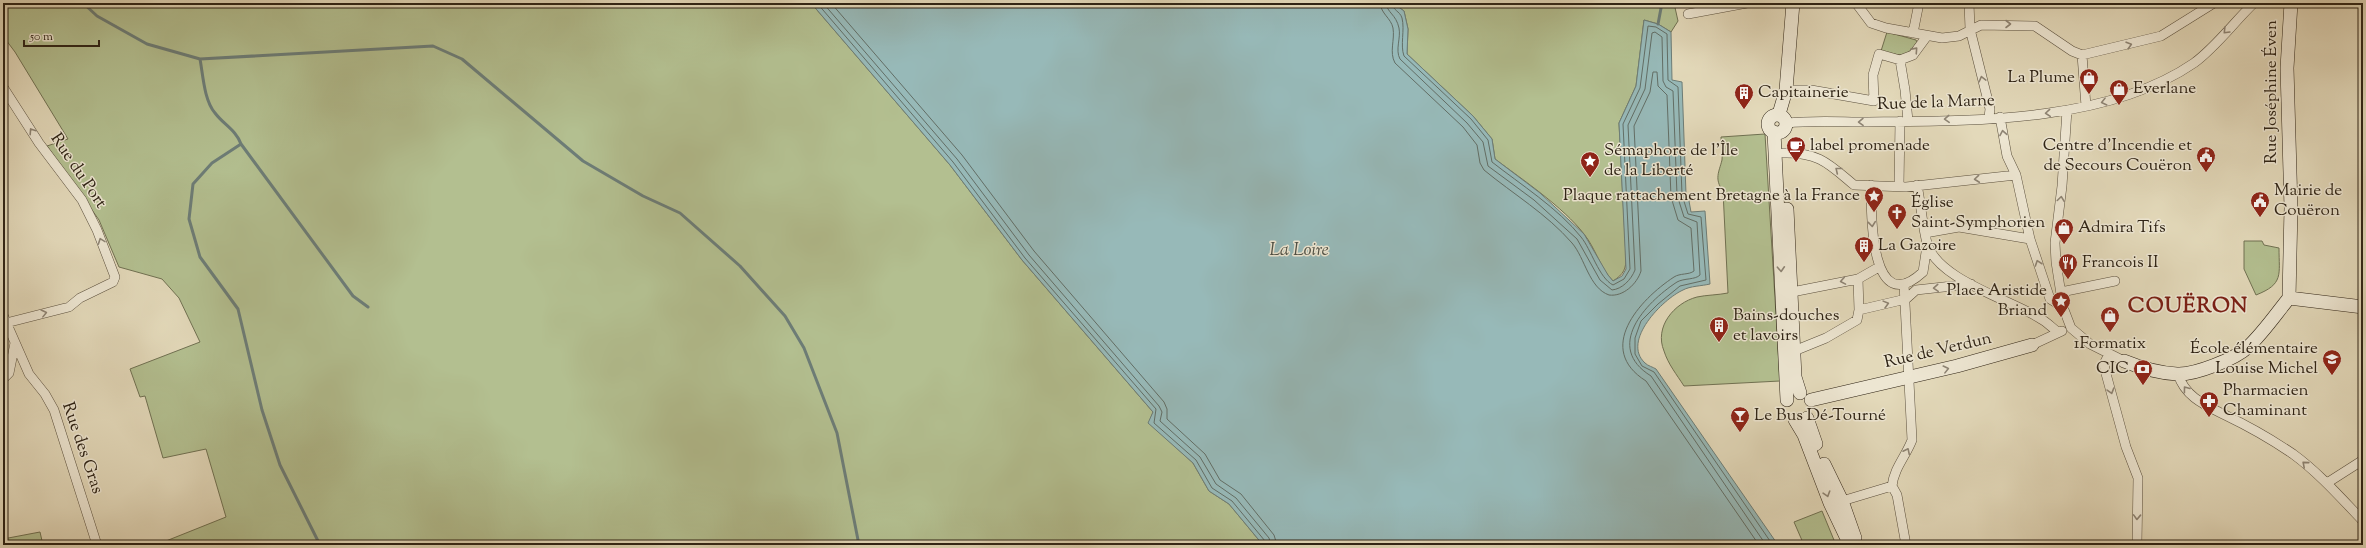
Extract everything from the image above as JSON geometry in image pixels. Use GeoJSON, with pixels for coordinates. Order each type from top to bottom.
{"type":"FeatureCollection","features":[{"type":"Feature","properties":{"kind":"main road"},"geometry":{"type":"LineString","coordinates":[[1793,4],[1785,94],[1780,125],[1787,400],[1785,406],[1786,413],[1801,419],[1842,501],[1858,545]]}},
{"type":"Feature","properties":{"kind":"main road","name":"Rue Joséphine Éven"},"geometry":{"type":"LineString","coordinates":[[2289,298],[2288,232],[2291,208],[2287,68],[2290,4]]}},
{"type":"Feature","properties":{"kind":"main road"},"geometry":{"type":"LineString","coordinates":[[1780,125],[1792,292],[1795,377],[1812,410],[1801,419]]}},
{"type":"Feature","properties":{"kind":"main road"},"geometry":{"type":"LineString","coordinates":[[2124,361],[2143,369],[2178,374],[2201,369],[2233,357],[2248,348],[2289,298],[2363,307]]}},
{"type":"Feature","properties":{"kind":"main road","name":"Rue de Verdun"},"geometry":{"type":"LineString","coordinates":[[1805,397],[1908,378],[2032,345]]}},
{"type":"Feature","properties":{"kind":"main road"},"geometry":{"type":"LineString","coordinates":[[1787,400],[1790,396],[1805,397]]}},
{"type":"Feature","properties":{"kind":"main road"},"geometry":{"type":"LineString","coordinates":[[1801,419],[1804,435],[1830,503],[1850,545]]}},
{"type":"Feature","properties":{"kind":"street"},"geometry":{"type":"LineString","coordinates":[[1688,14],[1747,3]]}},
{"type":"Feature","properties":{"kind":"street"},"geometry":{"type":"LineString","coordinates":[[1913,33],[1919,3]]}},
{"type":"Feature","properties":{"kind":"street"},"geometry":{"type":"LineString","coordinates":[[1969,3],[1970,30],[1990,109],[1989,117]]}},
{"type":"Feature","properties":{"kind":"street"},"geometry":{"type":"LineString","coordinates":[[1861,5],[1871,23],[1891,29],[1942,38],[1959,36],[1982,25],[2035,26],[2072,51],[2082,55],[2161,36],[2214,3]]}},
{"type":"Feature","properties":{"kind":"street","name":"Rue de la Marne"},"geometry":{"type":"LineString","coordinates":[[1780,125],[2000,117],[2067,110],[2142,92],[2194,62],[2254,3]]}},
{"type":"Feature","properties":{"kind":"street"},"geometry":{"type":"LineString","coordinates":[[1785,94],[1811,90],[1874,102],[1873,75],[1879,54],[1900,60],[1913,55],[1927,36]]}},
{"type":"Feature","properties":{"kind":"street"},"geometry":{"type":"LineString","coordinates":[[2082,55],[2086,106]]}},
{"type":"Feature","properties":{"kind":"street"},"geometry":{"type":"LineString","coordinates":[[1900,60],[1906,90],[1903,186]]}},
{"type":"Feature","properties":{"kind":"street","name":"Rue du Port"},"geometry":{"type":"LineString","coordinates":[[3,86],[39,143],[82,200],[97,230],[115,277],[113,282],[80,298],[69,307],[4,318]]}},
{"type":"Feature","properties":{"kind":"street"},"geometry":{"type":"LineString","coordinates":[[2067,110],[2063,178],[2055,243],[2063,307],[2071,328],[2090,344],[2124,361]]}},
{"type":"Feature","properties":{"kind":"street"},"geometry":{"type":"LineString","coordinates":[[2000,117],[2007,156],[2016,175],[2030,239],[2050,299],[2063,307]]}},
{"type":"Feature","properties":{"kind":"street"},"geometry":{"type":"LineString","coordinates":[[1783,152],[1812,154],[1839,170],[1854,185],[1903,186],[2016,175]]}},
{"type":"Feature","properties":{"kind":"street"},"geometry":{"type":"LineString","coordinates":[[1871,185],[1871,219],[1879,267],[1891,282],[1904,284],[1916,279],[1924,272],[1927,257],[1926,233],[1918,185]]}},
{"type":"Feature","properties":{"kind":"street"},"geometry":{"type":"LineString","coordinates":[[1926,233],[1959,227],[2030,239]]}},
{"type":"Feature","properties":{"kind":"street"},"geometry":{"type":"LineString","coordinates":[[1927,243],[1933,255],[1948,270],[1971,284],[2041,318],[2058,332]]}},
{"type":"Feature","properties":{"kind":"street"},"geometry":{"type":"LineString","coordinates":[[1792,292],[1858,279],[1879,267]]}},
{"type":"Feature","properties":{"kind":"street"},"geometry":{"type":"LineString","coordinates":[[1794,351],[1826,338],[1857,320],[1859,310],[1858,279]]}},
{"type":"Feature","properties":{"kind":"street"},"geometry":{"type":"LineString","coordinates":[[2061,292],[2115,281]]}},
{"type":"Feature","properties":{"kind":"street"},"geometry":{"type":"LineString","coordinates":[[1904,284],[1906,299],[1908,378],[1912,440],[1909,449],[1893,474],[1892,486],[1897,495],[1906,545]]}},
{"type":"Feature","properties":{"kind":"street"},"geometry":{"type":"LineString","coordinates":[[1859,310],[1906,299],[1916,290],[1971,284]]}},
{"type":"Feature","properties":{"kind":"street","name":"Rue des Gras"},"geometry":{"type":"LineString","coordinates":[[4,318],[29,374],[45,394],[54,410],[96,545]]}},
{"type":"Feature","properties":{"kind":"street","name":"Rue de Verdun"},"geometry":{"type":"LineString","coordinates":[[2032,345],[2058,332],[2071,328]]}},
{"type":"Feature","properties":{"kind":"street"},"geometry":{"type":"LineString","coordinates":[[3,379],[9,374],[15,343]]}},
{"type":"Feature","properties":{"kind":"street"},"geometry":{"type":"LineString","coordinates":[[2109,354],[2104,364],[2105,370],[2126,447],[2138,478],[2137,545]]}},
{"type":"Feature","properties":{"kind":"street"},"geometry":{"type":"LineString","coordinates":[[2178,374],[2186,391],[2198,401],[2261,433],[2294,455],[2327,483],[2363,521]]}},
{"type":"Feature","properties":{"kind":"street"},"geometry":{"type":"LineString","coordinates":[[2327,483],[2363,460]]}},
{"type":"Feature","properties":{"kind":"street"},"geometry":{"type":"LineString","coordinates":[[1842,501],[1892,486]]}},
{"type":"Feature","properties":{"kind":"green space"},"geometry":{"type":"Polygon","coordinates":[[[3,3],[811,3],[950,165],[1022,260],[1153,412],[1149,423],[1193,463],[1209,491],[1229,504],[1263,545],[156,545],[226,517],[206,449],[163,458],[145,396],[140,397],[130,369],[200,342],[179,298],[162,279],[119,267],[99,220],[47,146],[68,139],[15,52],[3,36],[3,3]]]}},
{"type":"Feature","properties":{"kind":"green space"},"geometry":{"type":"Polygon","coordinates":[[[1393,3],[1674,3],[1678,21],[1671,32],[1658,24],[1644,20],[1636,86],[1619,123],[1626,265],[1624,271],[1617,278],[1613,281],[1601,264],[1584,234],[1565,214],[1542,194],[1495,159],[1492,139],[1473,116],[1407,54],[1408,29],[1404,11],[1393,3]]]}},
{"type":"Feature","properties":{"kind":"green space"},"geometry":{"type":"Polygon","coordinates":[[[1887,32],[1916,40],[1917,42],[1909,52],[1902,55],[1881,51],[1887,32]]]}},
{"type":"Feature","properties":{"kind":"green space"},"geometry":{"type":"Polygon","coordinates":[[[1765,134],[1780,381],[1684,386],[1670,365],[1664,351],[1662,333],[1664,325],[1674,310],[1689,300],[1701,296],[1728,293],[1723,191],[1720,187],[1718,179],[1722,160],[1721,137],[1765,134]]]}},
{"type":"Feature","properties":{"kind":"green space"},"geometry":{"type":"Polygon","coordinates":[[[2244,241],[2262,241],[2264,245],[2279,248],[2278,278],[2271,287],[2256,295],[2244,269],[2244,241]]]}},
{"type":"Feature","properties":{"kind":"green space"},"geometry":{"type":"Polygon","coordinates":[[[1822,511],[1836,545],[1804,545],[1794,522],[1822,511]]]}},
{"type":"Feature","properties":{"kind":"green space"},"geometry":{"type":"Polygon","coordinates":[[[40,532],[43,545],[3,545],[3,539],[40,532]]]}},
{"type":"Feature","properties":{"kind":"water","name":"La Loire"},"geometry":{"type":"Polygon","coordinates":[[[811,3],[1393,3],[1404,11],[1408,29],[1407,54],[1473,116],[1492,139],[1495,159],[1540,193],[1584,234],[1613,281],[1622,276],[1626,269],[1619,123],[1636,86],[1644,20],[1658,24],[1671,32],[1672,80],[1682,82],[1686,194],[1691,212],[1705,211],[1710,284],[1683,290],[1665,302],[1656,311],[1641,333],[1638,344],[1639,354],[1645,363],[1656,369],[1776,542],[1772,545],[1263,545],[1229,504],[1209,491],[1193,463],[1148,423],[1153,412],[1022,260],[950,165],[811,3]]]}},
{"type":"Feature","properties":{"kind":"waterway"},"geometry":{"type":"LineString","coordinates":[[83,3],[97,16],[147,44],[200,59],[433,46],[462,59],[583,161],[643,196],[680,213],[740,266],[785,316],[804,348],[837,433],[859,545]]}},
{"type":"Feature","properties":{"kind":"waterway"},"geometry":{"type":"LineString","coordinates":[[1658,24],[1662,3]]}},
{"type":"Feature","properties":{"kind":"waterway"},"geometry":{"type":"LineString","coordinates":[[200,59],[204,87],[211,108],[233,131],[241,144],[212,163],[193,184],[189,219],[200,257],[238,309],[262,410],[280,465],[320,545]]}},
{"type":"Feature","properties":{"kind":"waterway"},"geometry":{"type":"LineString","coordinates":[[241,144],[353,296],[368,307]]}},
{"type":"Feature","properties":{"kind":"place","name":"La Plume"},"geometry":{"type":"Point","coordinates":[2089,95]}},
{"type":"Feature","properties":{"kind":"place","name":"Everlane"},"geometry":{"type":"Point","coordinates":[2119,106]}},
{"type":"Feature","properties":{"kind":"place","name":"Capitainerie"},"geometry":{"type":"Point","coordinates":[1744,110]}},
{"type":"Feature","properties":{"kind":"place","name":"label promenade"},"geometry":{"type":"Point","coordinates":[1796,163]}},
{"type":"Feature","properties":{"kind":"place","name":"Centre d'Incendie et de Secours Couëron"},"geometry":{"type":"Point","coordinates":[2206,173]}},
{"type":"Feature","properties":{"kind":"place","name":"Sémaphore de l’Île de la Liberté"},"geometry":{"type":"Point","coordinates":[1590,178]}},
{"type":"Feature","properties":{"kind":"place","name":"Plaque rattachement Bretagne à la France"},"geometry":{"type":"Point","coordinates":[1874,213]}},
{"type":"Feature","properties":{"kind":"place","name":"Mairie de Couëron"},"geometry":{"type":"Point","coordinates":[2260,218]}},
{"type":"Feature","properties":{"kind":"place","name":"Église Saint-Symphorien"},"geometry":{"type":"Point","coordinates":[1897,230]}},
{"type":"Feature","properties":{"kind":"place","name":"Admira Tifs"},"geometry":{"type":"Point","coordinates":[2064,245]}},
{"type":"Feature","properties":{"kind":"place","name":"La Gazoire"},"geometry":{"type":"Point","coordinates":[1864,263]}},
{"type":"Feature","properties":{"kind":"place","name":"Francois II"},"geometry":{"type":"Point","coordinates":[2068,280]}},
{"type":"Feature","properties":{"kind":"place","name":"Place Aristide Briand"},"geometry":{"type":"Point","coordinates":[2061,318]}},
{"type":"Feature","properties":{"kind":"place","name":"1Formatix"},"geometry":{"type":"Point","coordinates":[2110,333]}},
{"type":"Feature","properties":{"kind":"place","name":"Bains-douches et lavoirs"},"geometry":{"type":"Point","coordinates":[1719,343]}},
{"type":"Feature","properties":{"kind":"place","name":"École élémentaire Louise Michel"},"geometry":{"type":"Point","coordinates":[2332,376]}},
{"type":"Feature","properties":{"kind":"place","name":"CIC"},"geometry":{"type":"Point","coordinates":[2143,386]}},
{"type":"Feature","properties":{"kind":"place","name":"Pharmacien Chaminant"},"geometry":{"type":"Point","coordinates":[2209,418]}},
{"type":"Feature","properties":{"kind":"place","name":"Le Bus Dé-Tourné"},"geometry":{"type":"Point","coordinates":[1740,433]}},
{"type":"Feature","properties":{"kind":"district","name":"COUËRON"},"geometry":{"type":"Point","coordinates":[2188,307]}}]}
